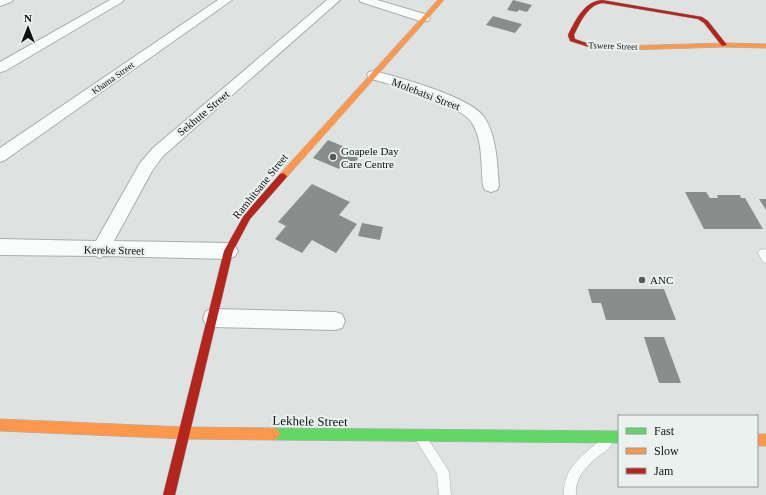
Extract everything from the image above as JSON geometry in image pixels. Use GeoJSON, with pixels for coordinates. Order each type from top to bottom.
{"type":"FeatureCollection","features":[{"type":"Feature","properties":{"kind":"street"},"geometry":{"type":"LineString","coordinates":[[0,3],[7,0]]}},
{"type":"Feature","properties":{"kind":"street"},"geometry":{"type":"LineString","coordinates":[[0,68],[118,0]]}},
{"type":"Feature","properties":{"kind":"street","name":"Khama Street"},"geometry":{"type":"LineString","coordinates":[[0,156],[226,0]]}},
{"type":"Feature","properties":{"kind":"street","name":"Sekhute Street"},"geometry":{"type":"LineString","coordinates":[[100,250],[146,167],[158,152],[334,0]]}},
{"type":"Feature","properties":{"kind":"street"},"geometry":{"type":"LineString","coordinates":[[365,0],[424,18]]}},
{"type":"Feature","properties":{"kind":"street","name":"Ramhitsane Street"},"geometry":{"type":"LineString","coordinates":[[169,495],[228,251],[247,217],[311,143],[441,0]]}},
{"type":"Feature","properties":{"kind":"street","name":"Tswere Street"},"geometry":{"type":"LineString","coordinates":[[724,44],[706,22],[700,18],[608,2],[598,2],[593,4],[570,35],[572,40],[580,44],[603,47],[724,44],[766,46]]}},
{"type":"Feature","properties":{"kind":"street","name":"Molebatsi Street"},"geometry":{"type":"LineString","coordinates":[[374,75],[432,95],[474,114],[478,120],[484,137],[491,186]]}},
{"type":"Feature","properties":{"kind":"street","name":"Kereke Street"},"geometry":{"type":"LineString","coordinates":[[0,247],[100,250],[228,251]]}},
{"type":"Feature","properties":{"kind":"street"},"geometry":{"type":"LineString","coordinates":[[213,318],[335,321]]}},
{"type":"Feature","properties":{"kind":"street","name":"Lekhele Street"},"geometry":{"type":"LineString","coordinates":[[0,425],[185,433],[616,437]]}},
{"type":"Feature","properties":{"kind":"lane"},"geometry":{"type":"LineString","coordinates":[[419,435],[443,472],[445,495]]}},
{"type":"Feature","properties":{"kind":"lane"},"geometry":{"type":"LineString","coordinates":[[570,495],[571,481],[574,471],[616,437]]}},
{"type":"Feature","properties":{"kind":"building"},"geometry":{"type":"Polygon","coordinates":[[[513,0],[532,5],[527,12],[507,10],[513,0]]]}},
{"type":"Feature","properties":{"kind":"building"},"geometry":{"type":"Polygon","coordinates":[[[493,16],[522,24],[515,33],[486,25],[493,16]]]}},
{"type":"Feature","properties":{"kind":"building"},"geometry":{"type":"Polygon","coordinates":[[[328,140],[362,154],[349,169],[341,166],[339,169],[313,158],[328,140]]]}},
{"type":"Feature","properties":{"kind":"building"},"geometry":{"type":"Polygon","coordinates":[[[312,184],[350,202],[339,215],[357,224],[336,253],[312,240],[302,253],[275,239],[286,226],[278,222],[312,184]]]}},
{"type":"Feature","properties":{"kind":"building"},"geometry":{"type":"Polygon","coordinates":[[[685,192],[706,192],[710,198],[718,198],[717,195],[740,195],[741,198],[745,198],[763,229],[704,229],[685,192]]]}},
{"type":"Feature","properties":{"kind":"building"},"geometry":{"type":"Polygon","coordinates":[[[759,199],[766,199],[766,210],[759,199]]]}},
{"type":"Feature","properties":{"kind":"building"},"geometry":{"type":"Polygon","coordinates":[[[362,223],[383,227],[380,240],[358,236],[362,223]]]}},
{"type":"Feature","properties":{"kind":"building"},"geometry":{"type":"Polygon","coordinates":[[[588,289],[664,289],[676,320],[606,320],[601,303],[592,303],[588,289]]]}},
{"type":"Feature","properties":{"kind":"building"},"geometry":{"type":"Polygon","coordinates":[[[644,337],[664,337],[681,383],[659,383],[644,337]]]}},
{"type":"Feature","properties":{"kind":"traffic: fast"},"geometry":{"type":"LineString","coordinates":[[274,434],[618,437]]}},
{"type":"Feature","properties":{"kind":"traffic: slow"},"geometry":{"type":"LineString","coordinates":[[283,176],[441,0]]}},
{"type":"Feature","properties":{"kind":"traffic: slow"},"geometry":{"type":"LineString","coordinates":[[627,48],[724,45],[766,46]]}},
{"type":"Feature","properties":{"kind":"traffic: slow"},"geometry":{"type":"LineString","coordinates":[[0,425],[185,433],[274,434]]}},
{"type":"Feature","properties":{"kind":"traffic: slow"},"geometry":{"type":"LineString","coordinates":[[758,440],[766,440]]}},
{"type":"Feature","properties":{"kind":"traffic: jam"},"geometry":{"type":"LineString","coordinates":[[627,48],[585,45],[572,40],[571,35],[575,26],[587,9],[595,3],[608,2],[700,18],[706,22],[724,45]]}},
{"type":"Feature","properties":{"kind":"traffic: jam"},"geometry":{"type":"LineString","coordinates":[[169,495],[229,251],[247,217],[283,176]]}},
{"type":"Feature","properties":{"kind":"place","name":"Goapele Day Care Centre"},"geometry":{"type":"Point","coordinates":[333,157]}},
{"type":"Feature","properties":{"kind":"place","name":"ANC"},"geometry":{"type":"Point","coordinates":[642,280]}}]}
